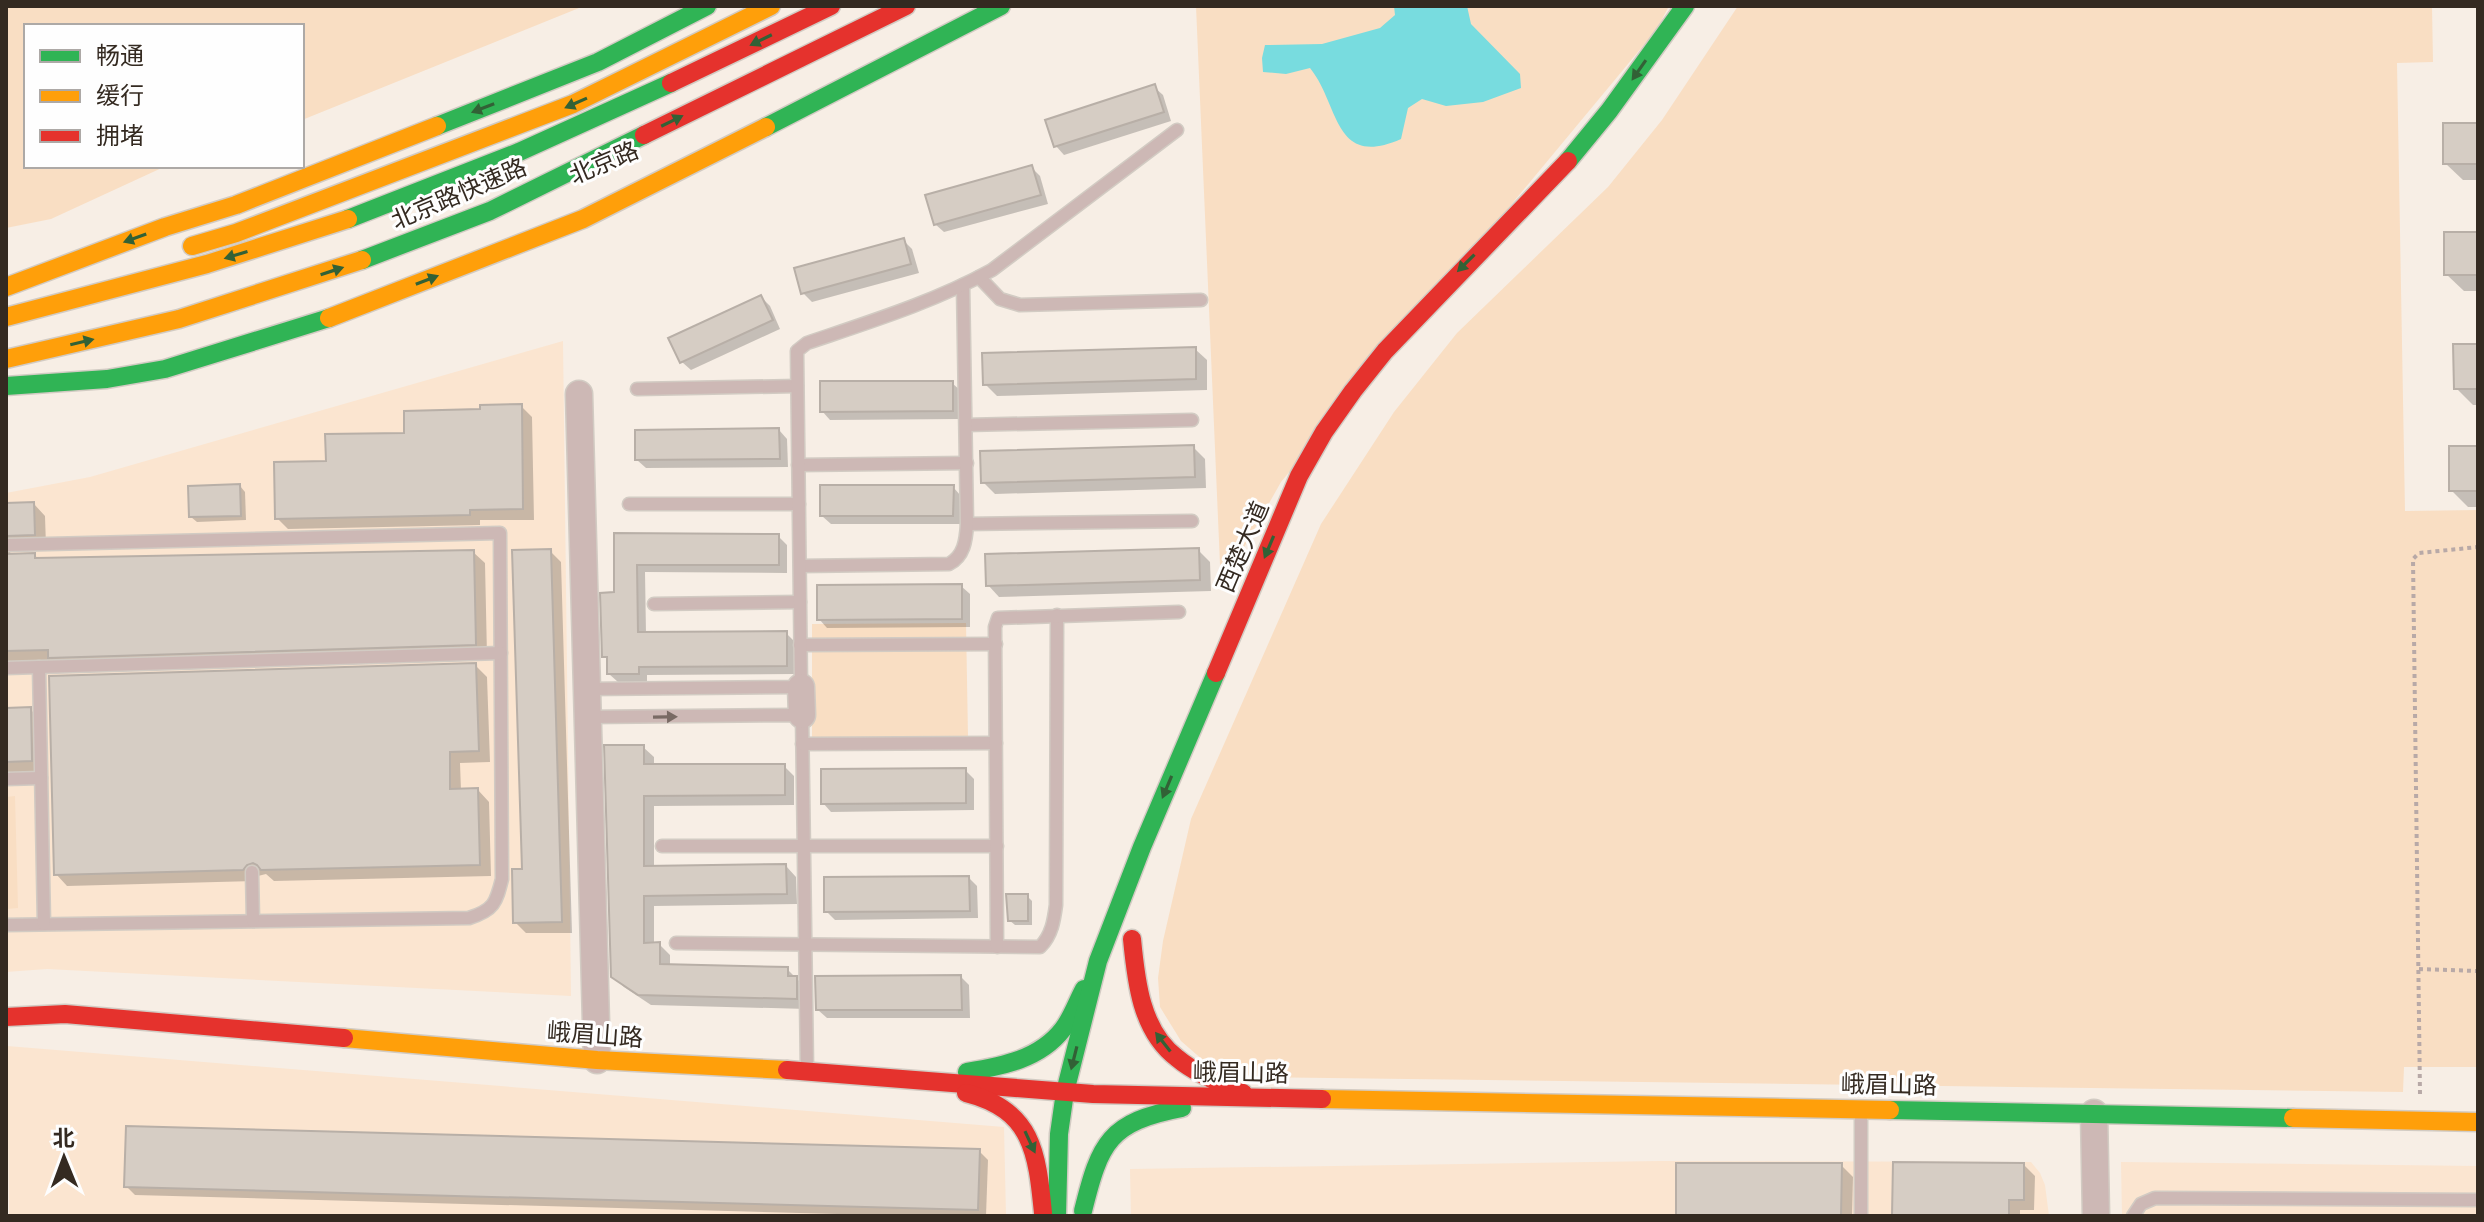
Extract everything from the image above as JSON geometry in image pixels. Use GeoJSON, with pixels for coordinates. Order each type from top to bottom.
{"type":"FeatureCollection","features":[{"type":"Feature","properties":{"kind":"main road"},"geometry":{"type":"LineString","coordinates":[[6,287],[165,227],[236,205],[598,62],[707,6]]}},
{"type":"Feature","properties":{"kind":"main road"},"geometry":{"type":"LineString","coordinates":[[175,250],[236,233],[573,104],[771,6]]}},
{"type":"Feature","properties":{"kind":"main road","name":"北京路快速路"},"geometry":{"type":"LineString","coordinates":[[6,317],[170,275],[327,227],[522,151],[831,6]]}},
{"type":"Feature","properties":{"kind":"main road","name":"北京路快速路"},"geometry":{"type":"LineString","coordinates":[[6,359],[179,319],[340,268],[490,211],[906,6]]}},
{"type":"Feature","properties":{"kind":"main road","name":"北京路"},"geometry":{"type":"LineString","coordinates":[[590,195],[674,159],[967,6]]}},
{"type":"Feature","properties":{"kind":"main road"},"geometry":{"type":"LineString","coordinates":[[6,386],[107,379],[165,369],[316,323],[583,219],[1001,6]]}},
{"type":"Feature","properties":{"kind":"main road","name":"西楚大道"},"geometry":{"type":"LineString","coordinates":[[1057,1216],[1059,1134],[1065,1092],[1098,961],[1142,847],[1299,476],[1318,439],[1393,341],[1450,279],[1560,170],[1610,111],[1685,6]]}},
{"type":"Feature","properties":{"kind":"main road"},"geometry":{"type":"LineString","coordinates":[[1427,333],[1476,275],[1584,170]]}},
{"type":"Feature","properties":{"kind":"main road"},"geometry":{"type":"LineString","coordinates":[[406,268],[450,254],[520,224]]}},
{"type":"Feature","properties":{"kind":"main road"},"geometry":{"type":"LineString","coordinates":[[6,293],[99,272]]}},
{"type":"Feature","properties":{"kind":"main road"},"geometry":{"type":"LineString","coordinates":[[6,372],[121,350],[220,325]]}},
{"type":"Feature","properties":{"kind":"main road","name":"西楚大道"},"geometry":{"type":"LineString","coordinates":[[1152,872],[1267,600]]}},
{"type":"Feature","properties":{"kind":"main road"},"geometry":{"type":"LineString","coordinates":[[1120,979],[1133,932],[1135,976],[1144,1010],[1156,1034],[1168,1050],[1190,1067],[1252,1097]]}},
{"type":"Feature","properties":{"kind":"main road"},"geometry":{"type":"LineString","coordinates":[[918,1080],[1010,1064],[1048,1044],[1064,1027],[1098,961]]}},
{"type":"Feature","properties":{"kind":"main road","name":"峨眉山路"},"geometry":{"type":"LineString","coordinates":[[6,1017],[65,1014],[597,1060],[807,1071],[1093,1094],[2478,1122]]}},
{"type":"Feature","properties":{"kind":"main road"},"geometry":{"type":"LineString","coordinates":[[918,1080],[990,1100],[1017,1119],[1038,1161],[1043,1216]]}},
{"type":"Feature","properties":{"kind":"main road"},"geometry":{"type":"LineString","coordinates":[[1083,1213],[1093,1167],[1104,1145],[1117,1130],[1160,1111],[1252,1097]]}},
{"type":"Feature","properties":{"kind":"main road"},"geometry":{"type":"LineString","coordinates":[[1083,1213],[1085,1145]]}},
{"type":"Feature","properties":{"kind":"street"},"geometry":{"type":"LineString","coordinates":[[579,394],[597,1060]]}},
{"type":"Feature","properties":{"kind":"street"},"geometry":{"type":"LineString","coordinates":[[801,687],[802,715]]}},
{"type":"Feature","properties":{"kind":"street"},"geometry":{"type":"LineString","coordinates":[[2094,1113],[2096,1216]]}},
{"type":"Feature","properties":{"kind":"lane"},"geometry":{"type":"LineString","coordinates":[[587,689],[801,687],[797,351],[807,343],[904,310],[992,270],[1177,130]]}},
{"type":"Feature","properties":{"kind":"lane"},"geometry":{"type":"LineString","coordinates":[[979,277],[1000,299],[1020,305],[1201,300]]}},
{"type":"Feature","properties":{"kind":"lane"},"geometry":{"type":"LineString","coordinates":[[800,566],[949,564],[958,559],[966,543],[967,524],[963,285]]}},
{"type":"Feature","properties":{"kind":"lane"},"geometry":{"type":"LineString","coordinates":[[637,389],[797,386]]}},
{"type":"Feature","properties":{"kind":"lane"},"geometry":{"type":"LineString","coordinates":[[966,425],[1192,420]]}},
{"type":"Feature","properties":{"kind":"lane"},"geometry":{"type":"LineString","coordinates":[[798,465],[967,463]]}},
{"type":"Feature","properties":{"kind":"lane"},"geometry":{"type":"LineString","coordinates":[[629,504],[799,504]]}},
{"type":"Feature","properties":{"kind":"lane"},"geometry":{"type":"LineString","coordinates":[[967,524],[1192,521]]}},
{"type":"Feature","properties":{"kind":"lane"},"geometry":{"type":"LineString","coordinates":[[6,545],[500,533],[502,879],[496,902],[485,913],[469,918],[6,925]]}},
{"type":"Feature","properties":{"kind":"lane"},"geometry":{"type":"LineString","coordinates":[[654,604],[800,602]]}},
{"type":"Feature","properties":{"kind":"lane"},"geometry":{"type":"LineString","coordinates":[[997,947],[995,627],[998,618],[1179,612]]}},
{"type":"Feature","properties":{"kind":"lane"},"geometry":{"type":"LineString","coordinates":[[676,943],[1040,947],[1047,940],[1055,913],[1057,615]]}},
{"type":"Feature","properties":{"kind":"lane"},"geometry":{"type":"LineString","coordinates":[[800,645],[996,644]]}},
{"type":"Feature","properties":{"kind":"lane"},"geometry":{"type":"LineString","coordinates":[[6,668],[249,666],[501,653]]}},
{"type":"Feature","properties":{"kind":"lane"},"geometry":{"type":"LineString","coordinates":[[39,667],[44,924]]}},
{"type":"Feature","properties":{"kind":"lane"},"geometry":{"type":"LineString","coordinates":[[587,717],[802,715],[807,1071]]}},
{"type":"Feature","properties":{"kind":"lane"},"geometry":{"type":"LineString","coordinates":[[802,744],[996,743]]}},
{"type":"Feature","properties":{"kind":"lane"},"geometry":{"type":"LineString","coordinates":[[6,779],[41,778]]}},
{"type":"Feature","properties":{"kind":"lane"},"geometry":{"type":"LineString","coordinates":[[662,846],[997,846]]}},
{"type":"Feature","properties":{"kind":"lane"},"geometry":{"type":"LineString","coordinates":[[252,872],[253,921]]}},
{"type":"Feature","properties":{"kind":"lane"},"geometry":{"type":"LineString","coordinates":[[1861,1109],[1861,1216]]}},
{"type":"Feature","properties":{"kind":"lane"},"geometry":{"type":"LineString","coordinates":[[2133,1216],[2141,1204],[2155,1198],[2478,1200]]}},
{"type":"Feature","properties":{"kind":"path"},"geometry":{"type":"LineString","coordinates":[[2421,1120],[2413,559],[2419,553],[2478,547]]}},
{"type":"Feature","properties":{"kind":"path"},"geometry":{"type":"LineString","coordinates":[[2419,969],[2478,971]]}},
{"type":"Feature","properties":{"kind":"shaded area"},"geometry":{"type":"Polygon","coordinates":[[[6,6],[584,6],[304,119],[304,24],[24,24],[24,168],[162,168],[51,219],[6,228],[6,6]]]}},
{"type":"Feature","properties":{"kind":"shaded area"},"geometry":{"type":"Polygon","coordinates":[[[1196,6],[1669,6],[1657,29],[1281,482],[1221,588],[1196,6]]]}},
{"type":"Feature","properties":{"kind":"shaded area"},"geometry":{"type":"Polygon","coordinates":[[[1738,6],[2432,6],[2433,62],[2397,63],[2405,511],[2478,510],[2478,1067],[2404,1067],[2403,1092],[1259,1077],[1212,1068],[1181,1041],[1160,1007],[1158,978],[1163,941],[1191,819],[1321,524],[1394,412],[1457,333],[1608,187],[1662,120],[1738,6]]]}},
{"type":"Feature","properties":{"kind":"shaded area"},"geometry":{"type":"Polygon","coordinates":[[[563,341],[571,996],[47,969],[6,972],[6,493],[90,477],[563,341]]]}},
{"type":"Feature","properties":{"kind":"shaded area"},"geometry":{"type":"Polygon","coordinates":[[[966,623],[968,737],[812,738],[812,624],[966,623]]]}},
{"type":"Feature","properties":{"kind":"shaded area"},"geometry":{"type":"Polygon","coordinates":[[[15,796],[18,908],[6,909],[6,797],[15,796]]]}},
{"type":"Feature","properties":{"kind":"shaded area"},"geometry":{"type":"Polygon","coordinates":[[[7,1046],[1004,1127],[1006,1216],[9,1216],[7,1046]]]}},
{"type":"Feature","properties":{"kind":"shaded area"},"geometry":{"type":"Polygon","coordinates":[[[1660,1161],[2031,1162],[2045,1185],[2049,1216],[1131,1216],[1130,1169],[1660,1161]]]}},
{"type":"Feature","properties":{"kind":"shaded area"},"geometry":{"type":"Polygon","coordinates":[[[2121,1162],[2478,1166],[2478,1216],[2122,1216],[2121,1162]]]}},
{"type":"Feature","properties":{"kind":"water"},"geometry":{"type":"Polygon","coordinates":[[[1394,6],[1467,6],[1471,24],[1520,74],[1521,88],[1483,102],[1446,106],[1422,99],[1408,108],[1401,139],[1379,146],[1362,146],[1341,129],[1310,68],[1286,74],[1263,72],[1265,45],[1322,44],[1380,28],[1395,15],[1394,6]]]}},
{"type":"Feature","properties":{"kind":"building"},"geometry":{"type":"Polygon","coordinates":[[[1155,84],[1164,112],[1054,147],[1045,120],[1155,84]]]}},
{"type":"Feature","properties":{"kind":"building"},"geometry":{"type":"Polygon","coordinates":[[[2443,123],[2478,123],[2478,164],[2443,164],[2443,123]]]}},
{"type":"Feature","properties":{"kind":"building"},"geometry":{"type":"Polygon","coordinates":[[[1032,165],[1041,195],[934,225],[925,195],[1032,165]]]}},
{"type":"Feature","properties":{"kind":"building"},"geometry":{"type":"Polygon","coordinates":[[[2444,232],[2478,232],[2478,275],[2444,275],[2444,232]]]}},
{"type":"Feature","properties":{"kind":"building"},"geometry":{"type":"Polygon","coordinates":[[[904,238],[911,264],[801,294],[794,268],[904,238]]]}},
{"type":"Feature","properties":{"kind":"building"},"geometry":{"type":"Polygon","coordinates":[[[761,295],[773,320],[680,363],[668,338],[761,295]]]}},
{"type":"Feature","properties":{"kind":"building"},"geometry":{"type":"Polygon","coordinates":[[[2453,344],[2478,344],[2478,389],[2454,389],[2453,344]]]}},
{"type":"Feature","properties":{"kind":"building"},"geometry":{"type":"Polygon","coordinates":[[[1196,347],[1196,379],[983,385],[982,353],[1196,347]]]}},
{"type":"Feature","properties":{"kind":"building"},"geometry":{"type":"Polygon","coordinates":[[[820,381],[953,381],[953,411],[820,412],[820,381]]]}},
{"type":"Feature","properties":{"kind":"building"},"geometry":{"type":"Polygon","coordinates":[[[522,404],[523,509],[470,510],[470,515],[275,519],[274,462],[326,461],[325,434],[404,433],[404,411],[480,409],[480,405],[522,404]]]}},
{"type":"Feature","properties":{"kind":"building"},"geometry":{"type":"Polygon","coordinates":[[[779,428],[780,459],[635,460],[635,430],[779,428]]]}},
{"type":"Feature","properties":{"kind":"building"},"geometry":{"type":"Polygon","coordinates":[[[1194,445],[1195,477],[981,483],[980,451],[1194,445]]]}},
{"type":"Feature","properties":{"kind":"building"},"geometry":{"type":"Polygon","coordinates":[[[2449,446],[2478,446],[2478,491],[2449,491],[2449,446]]]}},
{"type":"Feature","properties":{"kind":"building"},"geometry":{"type":"Polygon","coordinates":[[[240,484],[241,516],[189,517],[188,486],[240,484]]]}},
{"type":"Feature","properties":{"kind":"building"},"geometry":{"type":"Polygon","coordinates":[[[820,485],[954,485],[953,516],[820,516],[820,485]]]}},
{"type":"Feature","properties":{"kind":"building"},"geometry":{"type":"Polygon","coordinates":[[[34,502],[35,535],[6,536],[6,503],[34,502]]]}},
{"type":"Feature","properties":{"kind":"building"},"geometry":{"type":"Polygon","coordinates":[[[614,533],[779,534],[779,565],[637,565],[638,632],[787,631],[787,666],[639,667],[639,674],[607,674],[607,657],[602,657],[600,593],[614,592],[614,533]]]}},
{"type":"Feature","properties":{"kind":"building"},"geometry":{"type":"Polygon","coordinates":[[[1199,548],[1200,580],[986,586],[985,554],[1199,548]]]}},
{"type":"Feature","properties":{"kind":"building"},"geometry":{"type":"Polygon","coordinates":[[[551,549],[562,922],[513,923],[512,869],[522,869],[512,550],[551,549]]]}},
{"type":"Feature","properties":{"kind":"building"},"geometry":{"type":"Polygon","coordinates":[[[474,550],[476,645],[48,658],[48,650],[6,651],[6,554],[35,553],[35,558],[474,550]]]}},
{"type":"Feature","properties":{"kind":"building"},"geometry":{"type":"Polygon","coordinates":[[[962,584],[962,619],[817,620],[817,585],[962,584]]]}},
{"type":"Feature","properties":{"kind":"building"},"geometry":{"type":"Polygon","coordinates":[[[476,663],[479,751],[450,752],[450,789],[478,788],[480,865],[261,870],[253,863],[243,870],[54,875],[49,676],[476,663]]]}},
{"type":"Feature","properties":{"kind":"building"},"geometry":{"type":"Polygon","coordinates":[[[31,707],[32,761],[6,762],[6,708],[31,707]]]}},
{"type":"Feature","properties":{"kind":"building"},"geometry":{"type":"Polygon","coordinates":[[[604,745],[644,745],[644,764],[785,764],[785,795],[644,796],[644,866],[786,864],[787,894],[644,896],[644,943],[660,942],[660,964],[788,967],[788,976],[797,976],[797,999],[638,995],[611,977],[604,745]]]}},
{"type":"Feature","properties":{"kind":"building"},"geometry":{"type":"Polygon","coordinates":[[[966,768],[966,803],[821,804],[821,769],[966,768]]]}},
{"type":"Feature","properties":{"kind":"building"},"geometry":{"type":"Polygon","coordinates":[[[969,876],[970,911],[824,912],[824,877],[969,876]]]}},
{"type":"Feature","properties":{"kind":"building"},"geometry":{"type":"Polygon","coordinates":[[[1006,894],[1028,894],[1028,921],[1008,921],[1006,894]]]}},
{"type":"Feature","properties":{"kind":"building"},"geometry":{"type":"Polygon","coordinates":[[[961,975],[962,1010],[816,1010],[815,976],[961,975]]]}},
{"type":"Feature","properties":{"kind":"building"},"geometry":{"type":"Polygon","coordinates":[[[126,1126],[980,1149],[978,1210],[124,1187],[126,1126]]]}},
{"type":"Feature","properties":{"kind":"building"},"geometry":{"type":"Polygon","coordinates":[[[1893,1162],[2024,1163],[2024,1200],[2009,1200],[2009,1216],[1892,1216],[1893,1162]]]}},
{"type":"Feature","properties":{"kind":"building"},"geometry":{"type":"Polygon","coordinates":[[[1676,1163],[1842,1163],[1841,1216],[1676,1216],[1676,1163]]]}},
{"type":"Feature","properties":{"kind":"traffic: fast"},"geometry":{"type":"LineString","coordinates":[[437,126],[598,62],[707,6]]}},
{"type":"Feature","properties":{"kind":"traffic: fast"},"geometry":{"type":"LineString","coordinates":[[766,127],[1001,6]]}},
{"type":"Feature","properties":{"kind":"traffic: fast"},"geometry":{"type":"LineString","coordinates":[[1568,161],[1609,111],[1685,6]]}},
{"type":"Feature","properties":{"kind":"traffic: fast"},"geometry":{"type":"LineString","coordinates":[[348,219],[519,152],[671,83]]}},
{"type":"Feature","properties":{"kind":"traffic: fast"},"geometry":{"type":"LineString","coordinates":[[362,260],[490,211],[644,135]]}},
{"type":"Feature","properties":{"kind":"traffic: fast"},"geometry":{"type":"LineString","coordinates":[[6,386],[107,379],[165,369],[329,318]]}},
{"type":"Feature","properties":{"kind":"traffic: fast"},"geometry":{"type":"LineString","coordinates":[[1057,1216],[1059,1134],[1065,1092],[1098,961],[1142,847],[1216,673]]}},
{"type":"Feature","properties":{"kind":"traffic: fast"},"geometry":{"type":"LineString","coordinates":[[967,1072],[1020,1060],[1043,1048],[1063,1029],[1084,989]]}},
{"type":"Feature","properties":{"kind":"traffic: fast"},"geometry":{"type":"LineString","coordinates":[[1083,1211],[1095,1168],[1112,1139],[1138,1120],[1182,1108]]}},
{"type":"Feature","properties":{"kind":"traffic: fast"},"geometry":{"type":"LineString","coordinates":[[1890,1110],[2293,1118]]}},
{"type":"Feature","properties":{"kind":"traffic: slow"},"geometry":{"type":"LineString","coordinates":[[192,246],[236,233],[573,104],[771,6]]}},
{"type":"Feature","properties":{"kind":"traffic: slow"},"geometry":{"type":"LineString","coordinates":[[6,287],[165,227],[236,205],[437,126]]}},
{"type":"Feature","properties":{"kind":"traffic: slow"},"geometry":{"type":"LineString","coordinates":[[329,318],[583,219],[766,127]]}},
{"type":"Feature","properties":{"kind":"traffic: slow"},"geometry":{"type":"LineString","coordinates":[[6,317],[207,264],[348,219]]}},
{"type":"Feature","properties":{"kind":"traffic: slow"},"geometry":{"type":"LineString","coordinates":[[6,359],[179,319],[362,260]]}},
{"type":"Feature","properties":{"kind":"traffic: slow"},"geometry":{"type":"LineString","coordinates":[[344,1038],[597,1060],[787,1070]]}},
{"type":"Feature","properties":{"kind":"traffic: slow"},"geometry":{"type":"LineString","coordinates":[[1322,1099],[1890,1110]]}},
{"type":"Feature","properties":{"kind":"traffic: slow"},"geometry":{"type":"LineString","coordinates":[[2293,1118],[2478,1122]]}},
{"type":"Feature","properties":{"kind":"traffic: jam"},"geometry":{"type":"LineString","coordinates":[[671,83],[831,6]]}},
{"type":"Feature","properties":{"kind":"traffic: jam"},"geometry":{"type":"LineString","coordinates":[[644,135],[906,6]]}},
{"type":"Feature","properties":{"kind":"traffic: jam"},"geometry":{"type":"LineString","coordinates":[[1216,673],[1299,476],[1324,432],[1385,351],[1568,161]]}},
{"type":"Feature","properties":{"kind":"traffic: jam"},"geometry":{"type":"LineString","coordinates":[[1132,939],[1142,1004],[1155,1034],[1184,1064],[1243,1093]]}},
{"type":"Feature","properties":{"kind":"traffic: jam"},"geometry":{"type":"LineString","coordinates":[[6,1017],[65,1014],[344,1038]]}},
{"type":"Feature","properties":{"kind":"traffic: jam"},"geometry":{"type":"LineString","coordinates":[[787,1070],[1093,1094],[1322,1099]]}},
{"type":"Feature","properties":{"kind":"traffic: jam"},"geometry":{"type":"LineString","coordinates":[[966,1093],[1005,1110],[1027,1137],[1038,1171],[1043,1213]]}}]}
